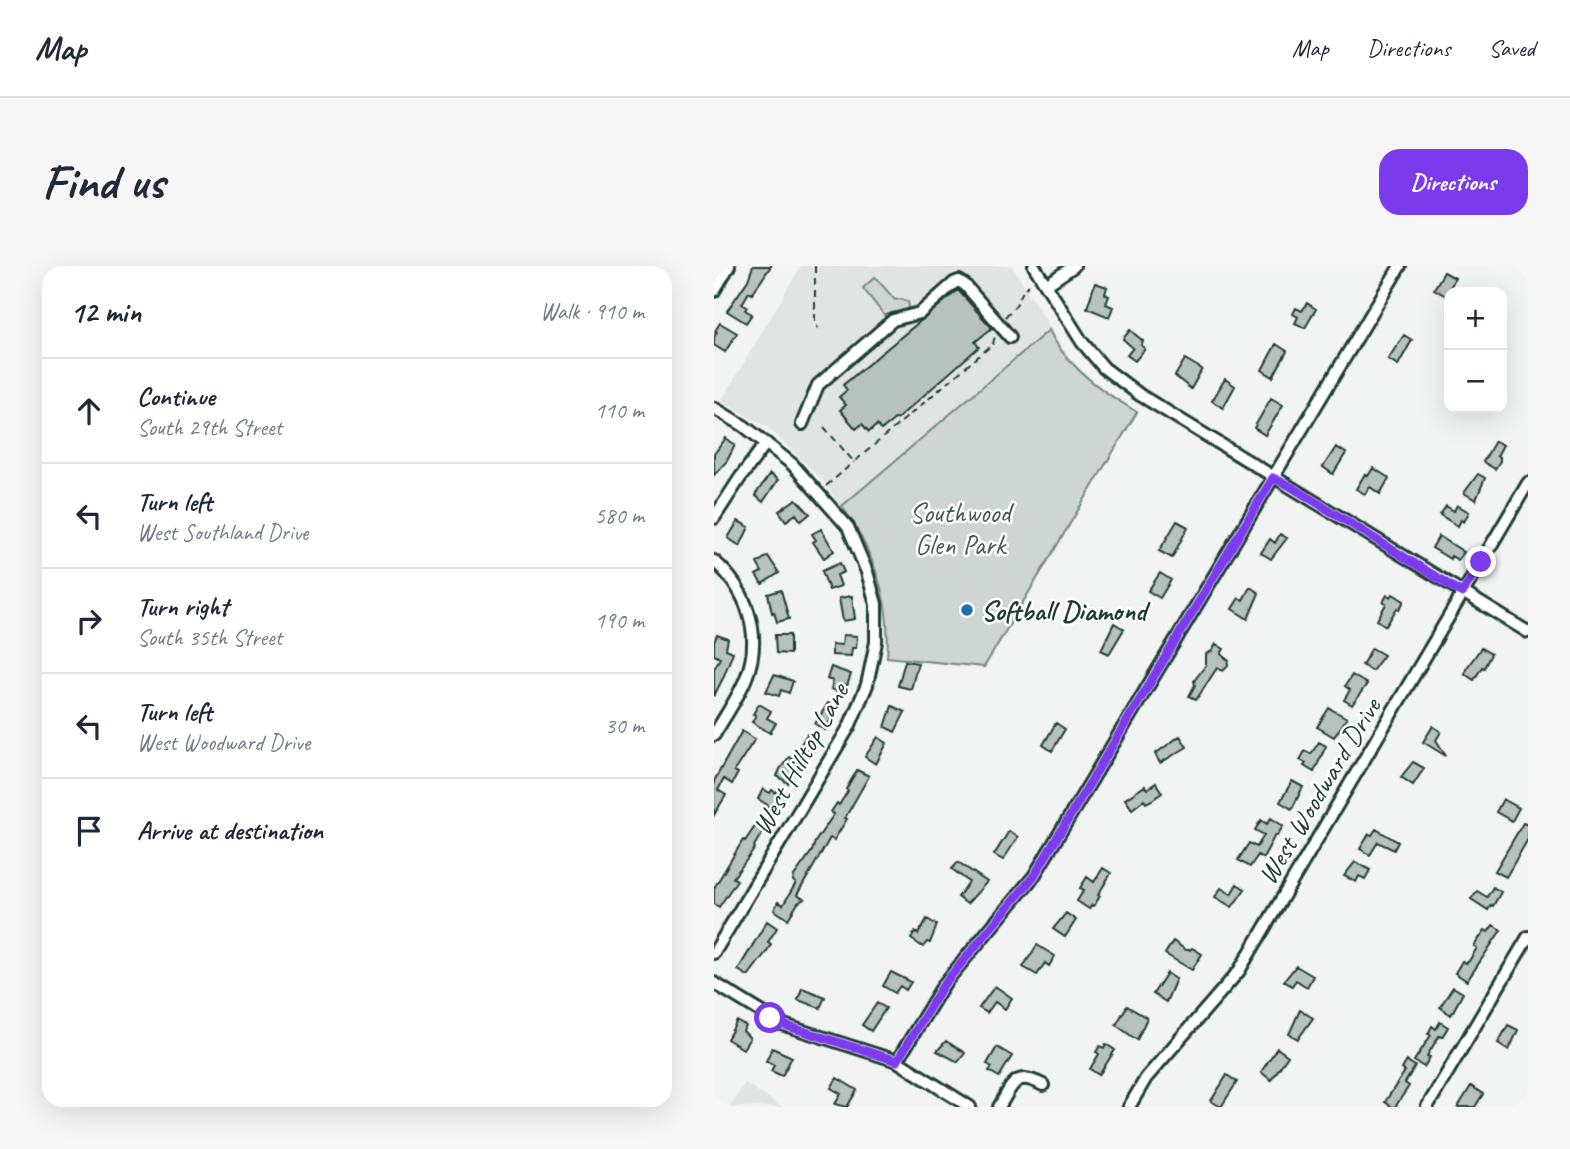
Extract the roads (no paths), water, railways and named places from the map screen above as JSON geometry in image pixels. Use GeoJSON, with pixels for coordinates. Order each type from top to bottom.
{"type":"FeatureCollection","features":[{"type":"Feature","properties":{"kind":"street"},"geometry":{"type":"LineString","coordinates":[[714,291],[729,266]]}},
{"type":"Feature","properties":{"kind":"street"},"geometry":{"type":"LineString","coordinates":[[1034,266],[1082,342],[1104,368],[1140,395],[1528,632]]}},
{"type":"Feature","properties":{"kind":"street"},"geometry":{"type":"LineString","coordinates":[[1046,285],[1074,266]]}},
{"type":"Feature","properties":{"kind":"street"},"geometry":{"type":"LineString","coordinates":[[897,1061],[944,984],[1034,876],[1399,266]]}},
{"type":"Feature","properties":{"kind":"street"},"geometry":{"type":"LineString","coordinates":[[802,424],[818,385],[893,320],[920,313],[954,283],[959,281],[965,285],[1010,337]]}},
{"type":"Feature","properties":{"kind":"street","name":"West Hilltop Lane"},"geometry":{"type":"LineString","coordinates":[[714,408],[766,443],[810,482],[848,527],[867,572],[876,604],[876,642],[867,685],[849,727],[714,953]]}},
{"type":"Feature","properties":{"kind":"street"},"geometry":{"type":"LineString","coordinates":[[714,518],[766,443]]}},
{"type":"Feature","properties":{"kind":"street","name":"West Woodward Drive"},"geometry":{"type":"LineString","coordinates":[[1129,1107],[1146,1078],[1239,971],[1528,483]]}},
{"type":"Feature","properties":{"kind":"street"},"geometry":{"type":"LineString","coordinates":[[714,561],[743,596],[753,626],[753,644],[747,676],[714,735]]}},
{"type":"Feature","properties":{"kind":"street"},"geometry":{"type":"LineString","coordinates":[[1427,1107],[1528,937]]}},
{"type":"Feature","properties":{"kind":"street"},"geometry":{"type":"LineString","coordinates":[[714,983],[781,1024],[897,1061],[970,1107]]}},
{"type":"Feature","properties":{"kind":"street"},"geometry":{"type":"LineString","coordinates":[[999,1107],[1017,1080],[1023,1077],[1031,1078],[1043,1085]]}},
{"type":"Feature","properties":{"kind":"place","name":"Softball Diamond"},"geometry":{"type":"Point","coordinates":[967,610]}},
{"type":"Feature","properties":{"kind":"park label","name":"Southwood Glen Park"},"geometry":{"type":"Point","coordinates":[960,528]}}]}
